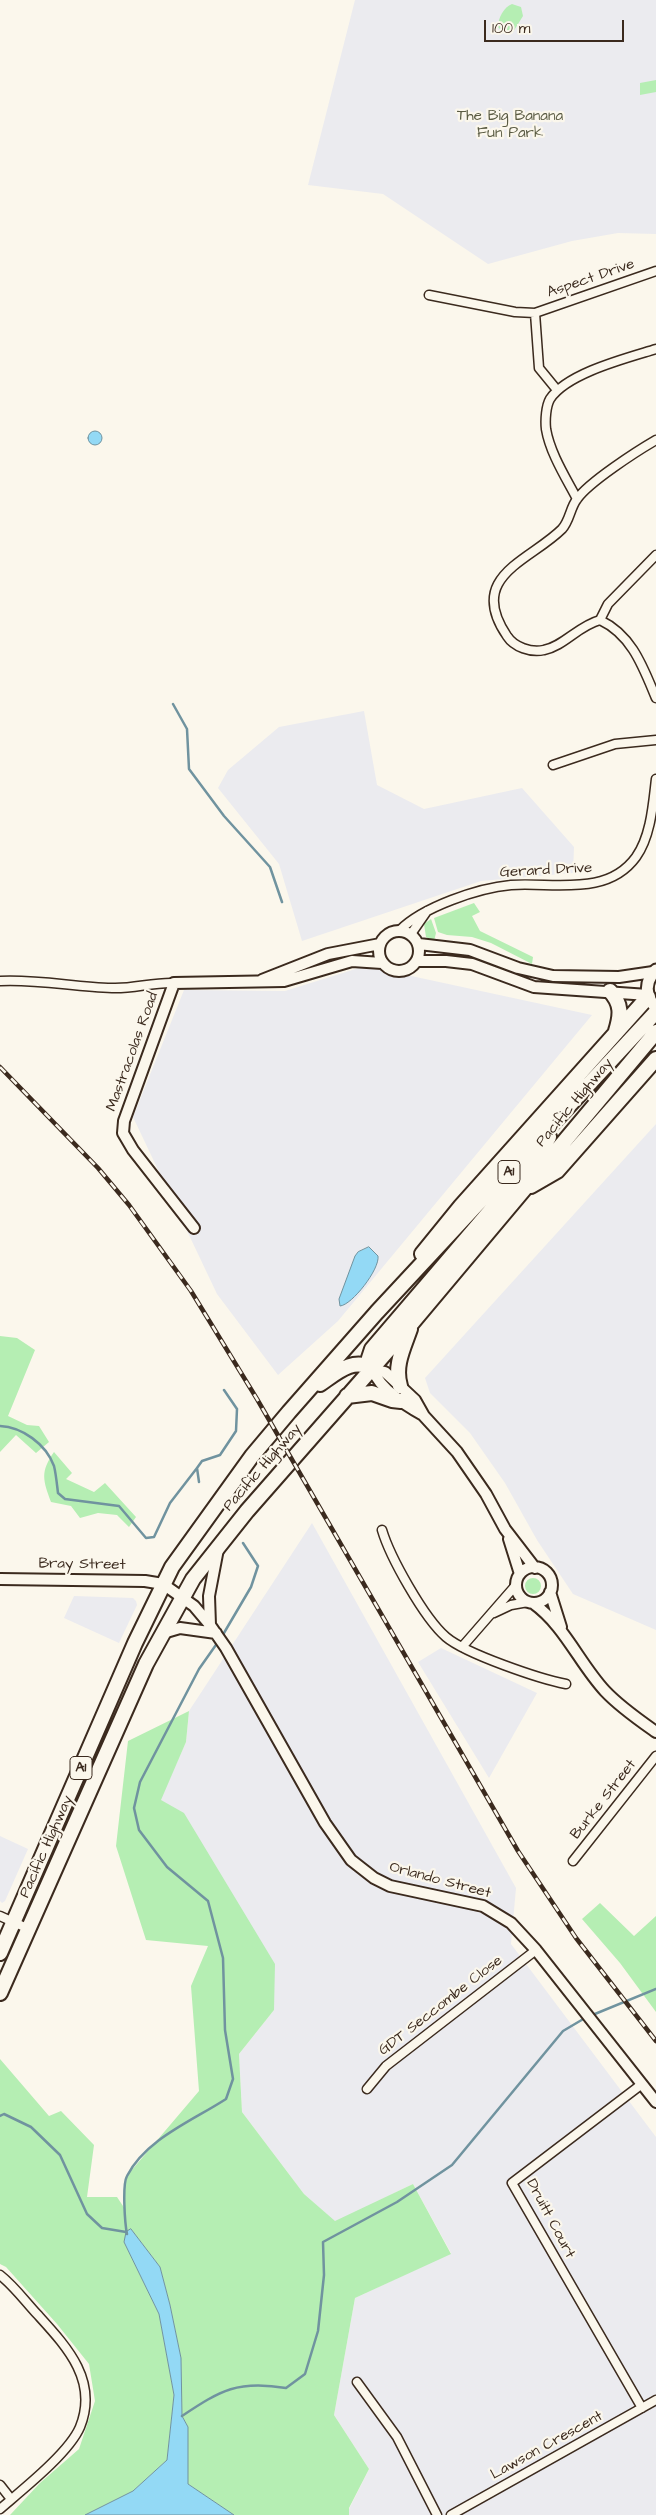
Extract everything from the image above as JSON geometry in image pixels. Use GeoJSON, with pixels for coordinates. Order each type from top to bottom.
{"type":"FeatureCollection","features":[{"type":"Feature","properties":{"kind":"highway"},"geometry":{"type":"LineString","coordinates":[[610,991],[617,999],[620,1009],[620,1019],[614,1036]]}},
{"type":"Feature","properties":{"kind":"highway"},"geometry":{"type":"LineString","coordinates":[[378,1312],[461,1206],[614,1036],[651,1000]]}},
{"type":"Feature","properties":{"kind":"highway","name":"Pacific Highway"},"geometry":{"type":"LineString","coordinates":[[0,1953],[172,1567],[252,1456],[305,1394],[378,1312],[656,1012]]}},
{"type":"Feature","properties":{"kind":"highway","name":"Pacific Highway"},"geometry":{"type":"LineString","coordinates":[[0,1993],[102,1761],[163,1633],[193,1580],[219,1545],[412,1323],[656,1032]]}},
{"type":"Feature","properties":{"kind":"highway"},"geometry":{"type":"LineString","coordinates":[[522,1191],[557,1171],[656,1058]]}},
{"type":"Feature","properties":{"kind":"highway"},"geometry":{"type":"LineString","coordinates":[[372,1369],[369,1358],[372,1349],[538,1155],[562,1114]]}},
{"type":"Feature","properties":{"kind":"highway"},"geometry":{"type":"LineString","coordinates":[[400,1386],[397,1376],[398,1364],[412,1323]]}},
{"type":"Feature","properties":{"kind":"highway"},"geometry":{"type":"LineString","coordinates":[[305,1394],[348,1367],[362,1364],[372,1369]]}},
{"type":"Feature","properties":{"kind":"highway"},"geometry":{"type":"LineString","coordinates":[[347,1396],[372,1393],[401,1401]]}},
{"type":"Feature","properties":{"kind":"main road"},"geometry":{"type":"LineString","coordinates":[[651,1000],[647,987],[655,971]]}},
{"type":"Feature","properties":{"kind":"street","name":"Aspect Drive"},"geometry":{"type":"LineString","coordinates":[[535,313],[656,271]]}},
{"type":"Feature","properties":{"kind":"street"},"geometry":{"type":"LineString","coordinates":[[429,296],[515,312],[535,313],[539,368],[557,390]]}},
{"type":"Feature","properties":{"kind":"street"},"geometry":{"type":"LineString","coordinates":[[577,499],[558,461],[546,429],[549,401],[557,390],[580,376],[656,350]]}},
{"type":"Feature","properties":{"kind":"street"},"geometry":{"type":"LineString","coordinates":[[656,440],[615,467],[577,499],[567,523],[506,571],[494,597],[497,616],[509,640],[519,646],[532,650],[544,650],[556,645],[580,628],[600,620],[608,604],[656,555]]}},
{"type":"Feature","properties":{"kind":"street"},"geometry":{"type":"LineString","coordinates":[[600,620],[619,630],[633,648],[656,698]]}},
{"type":"Feature","properties":{"kind":"street"},"geometry":{"type":"LineString","coordinates":[[552,765],[615,744],[656,740]]}},
{"type":"Feature","properties":{"kind":"street","name":"Gerard Drive"},"geometry":{"type":"LineString","coordinates":[[400,930],[410,919],[479,892],[510,885],[583,885],[607,880],[629,866],[637,856],[647,834],[656,779]]}},
{"type":"Feature","properties":{"kind":"street"},"geometry":{"type":"LineString","coordinates":[[412,934],[427,911]]}},
{"type":"Feature","properties":{"kind":"street"},"geometry":{"type":"LineString","coordinates":[[417,961],[419,944],[412,934],[400,930],[387,934],[380,944],[378,950],[382,963],[390,970],[402,971],[408,969],[417,961],[446,961],[472,964],[534,987],[610,991],[651,1000]]}},
{"type":"Feature","properties":{"kind":"street","name":"Mastracolas Road"},"geometry":{"type":"LineString","coordinates":[[259,981],[281,970],[328,954],[380,944]]}},
{"type":"Feature","properties":{"kind":"street"},"geometry":{"type":"LineString","coordinates":[[419,944],[470,950],[536,973],[553,976],[619,977],[655,971]]}},
{"type":"Feature","properties":{"kind":"street","name":"Mastracolas Road"},"geometry":{"type":"LineString","coordinates":[[0,981],[33,980],[114,988],[152,983],[284,981],[352,961],[382,963]]}},
{"type":"Feature","properties":{"kind":"street","name":"Mastracolas Road"},"geometry":{"type":"LineString","coordinates":[[174,983],[124,1121],[123,1133],[133,1150],[194,1228]]}},
{"type":"Feature","properties":{"kind":"street"},"geometry":{"type":"LineString","coordinates":[[372,1369],[384,1372],[415,1400],[424,1416],[457,1452],[486,1494],[505,1529],[535,1568]]}},
{"type":"Feature","properties":{"kind":"street"},"geometry":{"type":"LineString","coordinates":[[372,1369],[377,1381],[401,1401],[424,1416]]}},
{"type":"Feature","properties":{"kind":"street"},"geometry":{"type":"LineString","coordinates":[[505,1529],[520,1574]]}},
{"type":"Feature","properties":{"kind":"street"},"geometry":{"type":"LineString","coordinates":[[382,1530],[387,1547],[424,1609],[446,1637],[462,1647],[544,1680],[566,1684]]}},
{"type":"Feature","properties":{"kind":"street"},"geometry":{"type":"LineString","coordinates":[[163,1633],[180,1628],[213,1629],[209,1596],[219,1545]]}},
{"type":"Feature","properties":{"kind":"street"},"geometry":{"type":"LineString","coordinates":[[462,1647],[516,1585],[520,1574],[524,1570],[535,1568],[541,1569],[549,1576],[550,1592],[563,1631]]}},
{"type":"Feature","properties":{"kind":"street","name":"Bray Street"},"geometry":{"type":"LineString","coordinates":[[0,1579],[142,1581],[163,1584]]}},
{"type":"Feature","properties":{"kind":"street","name":"Orlando Street"},"geometry":{"type":"LineString","coordinates":[[163,1584],[196,1609],[226,1648],[325,1823],[351,1860],[374,1878],[390,1886],[472,1903],[493,1911],[519,1930],[656,2102]]}},
{"type":"Feature","properties":{"kind":"street"},"geometry":{"type":"LineString","coordinates":[[516,1585],[519,1595],[548,1614],[563,1631],[580,1660],[606,1692],[656,1732]]}},
{"type":"Feature","properties":{"kind":"street"},"geometry":{"type":"LineString","coordinates":[[489,1615],[511,1604],[543,1600],[550,1592]]}},
{"type":"Feature","properties":{"kind":"street","name":"Burke Street"},"geometry":{"type":"LineString","coordinates":[[573,1861],[656,1756]]}},
{"type":"Feature","properties":{"kind":"street"},"geometry":{"type":"LineString","coordinates":[[0,1916],[29,1929]]}},
{"type":"Feature","properties":{"kind":"street","name":"GDT Seccombe Close"},"geometry":{"type":"LineString","coordinates":[[367,2089],[386,2066],[536,1950]]}},
{"type":"Feature","properties":{"kind":"street","name":"Druitt Court"},"geometry":{"type":"LineString","coordinates":[[642,2084],[512,2183],[642,2408]]}},
{"type":"Feature","properties":{"kind":"street"},"geometry":{"type":"LineString","coordinates":[[0,2275],[66,2346],[77,2362],[84,2384],[85,2408],[76,2434],[68,2446],[0,2509]]}},
{"type":"Feature","properties":{"kind":"street"},"geometry":{"type":"LineString","coordinates":[[357,2382],[397,2436],[437,2515]]}},
{"type":"Feature","properties":{"kind":"street","name":"Lawson Crescent"},"geometry":{"type":"LineString","coordinates":[[451,2515],[656,2400]]}},
{"type":"Feature","properties":{"kind":"street"},"geometry":{"type":"LineString","coordinates":[[0,2486],[11,2499]]}},
{"type":"Feature","properties":{"kind":"shaded area","name":"The Big Banana Fun Park"},"geometry":{"type":"Polygon","coordinates":[[[355,0],[656,0],[656,234],[618,233],[572,241],[488,264],[383,194],[308,185],[355,0]]]}},
{"type":"Feature","properties":{"kind":"shaded area"},"geometry":{"type":"Polygon","coordinates":[[[364,711],[377,785],[424,809],[522,788],[574,847],[573,873],[481,881],[302,941],[279,864],[218,788],[228,770],[279,727],[364,711]]]}},
{"type":"Feature","properties":{"kind":"shaded area"},"geometry":{"type":"Polygon","coordinates":[[[365,966],[592,1015],[338,1321],[278,1375],[217,1294],[133,1117],[184,990],[285,991],[365,966]]]}},
{"type":"Feature","properties":{"kind":"shaded area"},"geometry":{"type":"Polygon","coordinates":[[[656,1124],[656,1630],[573,1594],[537,1540],[505,1483],[470,1433],[430,1393],[425,1378],[656,1124]]]}},
{"type":"Feature","properties":{"kind":"shaded area"},"geometry":{"type":"Polygon","coordinates":[[[312,1523],[516,1888],[511,1944],[656,2137],[656,2515],[349,2515],[349,2509],[369,2469],[334,2415],[355,2298],[451,2253],[413,2184],[335,2222],[304,2194],[242,2112],[239,2054],[274,2010],[160,1800],[186,1742],[189,1711],[312,1523]]]}},
{"type":"Feature","properties":{"kind":"shaded area"},"geometry":{"type":"Polygon","coordinates":[[[74,1596],[133,1598],[136,1601],[137,1605],[119,1643],[64,1618],[74,1596]]]}},
{"type":"Feature","properties":{"kind":"shaded area"},"geometry":{"type":"Polygon","coordinates":[[[441,1648],[537,1693],[489,1778],[418,1662],[441,1648]]]}},
{"type":"Feature","properties":{"kind":"shaded area"},"geometry":{"type":"Polygon","coordinates":[[[0,1836],[28,1849],[5,1901],[2,1903],[0,1901],[0,1836]]]}},
{"type":"Feature","properties":{"kind":"green space"},"geometry":{"type":"Polygon","coordinates":[[[512,4],[521,7],[523,16],[513,32],[504,33],[498,27],[499,20],[504,10],[512,4]]]}},
{"type":"Feature","properties":{"kind":"green space"},"geometry":{"type":"Polygon","coordinates":[[[656,80],[656,92],[640,95],[640,83],[656,80]]]}},
{"type":"Feature","properties":{"kind":"green space"},"geometry":{"type":"Polygon","coordinates":[[[474,903],[480,912],[472,916],[480,931],[533,957],[532,964],[491,943],[472,937],[447,935],[438,932],[434,918],[474,903]]]}},
{"type":"Feature","properties":{"kind":"green space"},"geometry":{"type":"Polygon","coordinates":[[[431,919],[436,933],[434,941],[426,937],[424,924],[431,919]]]}},
{"type":"Feature","properties":{"kind":"green space"},"geometry":{"type":"Polygon","coordinates":[[[0,1336],[17,1338],[35,1350],[8,1416],[27,1425],[39,1426],[49,1442],[36,1453],[16,1435],[0,1452],[0,1336]]]}},
{"type":"Feature","properties":{"kind":"green space"},"geometry":{"type":"Polygon","coordinates":[[[54,1452],[72,1473],[66,1479],[94,1492],[105,1483],[136,1517],[129,1527],[117,1515],[98,1513],[80,1518],[71,1506],[51,1502],[44,1476],[46,1465],[54,1452]]]}},
{"type":"Feature","properties":{"kind":"green space"},"geometry":{"type":"Polygon","coordinates":[[[533,1578],[539,1580],[541,1586],[539,1592],[533,1594],[527,1592],[525,1586],[527,1580],[533,1578]]]}},
{"type":"Feature","properties":{"kind":"green space"},"geometry":{"type":"Polygon","coordinates":[[[189,1711],[186,1742],[161,1800],[184,1813],[275,1964],[274,2010],[239,2054],[242,2112],[304,2194],[335,2221],[413,2184],[451,2254],[355,2298],[334,2415],[369,2469],[349,2508],[349,2515],[234,2515],[188,2484],[188,2427],[182,2416],[181,2358],[170,2305],[160,2267],[131,2229],[124,2242],[159,2314],[174,2395],[167,2460],[133,2491],[85,2515],[10,2515],[40,2483],[79,2449],[95,2401],[89,2364],[57,2324],[6,2267],[0,2264],[0,2059],[49,2116],[61,2111],[94,2145],[87,2197],[117,2197],[125,2209],[125,2178],[199,2091],[191,1986],[208,1946],[146,1940],[116,1846],[128,1741],[189,1711]]]}},
{"type":"Feature","properties":{"kind":"green space"},"geometry":{"type":"Polygon","coordinates":[[[600,1903],[634,1936],[656,1916],[656,2012],[620,1963],[582,1919],[600,1903]]]}},
{"type":"Feature","properties":{"kind":"water"},"geometry":{"type":"Polygon","coordinates":[[[92,431],[98,431],[102,438],[98,445],[92,445],[88,441],[88,435],[92,431]]]}},
{"type":"Feature","properties":{"kind":"water"},"geometry":{"type":"Polygon","coordinates":[[[369,1247],[378,1256],[375,1269],[358,1293],[351,1300],[340,1306],[339,1299],[355,1256],[358,1252],[369,1247]]]}},
{"type":"Feature","properties":{"kind":"water"},"geometry":{"type":"Polygon","coordinates":[[[131,2229],[160,2267],[170,2305],[181,2358],[182,2416],[188,2427],[188,2484],[234,2515],[85,2515],[133,2491],[167,2460],[174,2395],[159,2314],[124,2242],[126,2232],[131,2229]]]}},
{"type":"Feature","properties":{"kind":"waterway"},"geometry":{"type":"LineString","coordinates":[[173,704],[187,729],[189,769],[224,816],[270,867],[282,902]]}},
{"type":"Feature","properties":{"kind":"waterway"},"geometry":{"type":"LineString","coordinates":[[199,1482],[197,1468],[202,1461],[220,1455],[236,1431],[237,1409],[224,1390]]}},
{"type":"Feature","properties":{"kind":"waterway"},"geometry":{"type":"LineString","coordinates":[[0,1426],[25,1433],[39,1444],[54,1466],[58,1493],[65,1499],[119,1506],[146,1538],[154,1537],[170,1503],[197,1468]]}},
{"type":"Feature","properties":{"kind":"waterway"},"geometry":{"type":"LineString","coordinates":[[221,1638],[251,1587],[258,1566],[243,1543]]}},
{"type":"Feature","properties":{"kind":"waterway"},"geometry":{"type":"LineString","coordinates":[[127,2234],[124,2196],[125,2181],[135,2163],[158,2141],[226,2099],[233,2079],[225,2030],[223,1958],[208,1901],[167,1867],[139,1830],[134,1808],[140,1782],[199,1669],[218,1642]]}},
{"type":"Feature","properties":{"kind":"waterway"},"geometry":{"type":"LineString","coordinates":[[590,2016],[656,1989]]}},
{"type":"Feature","properties":{"kind":"waterway"},"geometry":{"type":"LineString","coordinates":[[182,2416],[231,2389],[255,2385],[286,2388],[305,2374],[318,2331],[324,2275],[323,2242],[397,2202],[452,2165],[563,2031],[585,2018]]}},
{"type":"Feature","properties":{"kind":"waterway"},"geometry":{"type":"LineString","coordinates":[[0,2116],[4,2114],[31,2127],[60,2155],[87,2214],[102,2228],[126,2232]]}},
{"type":"Feature","properties":{"kind":"railway"},"geometry":{"type":"LineString","coordinates":[[0,1067],[98,1168],[129,1205],[191,1291],[257,1399],[518,1851],[576,1938],[656,2041]]}}]}
